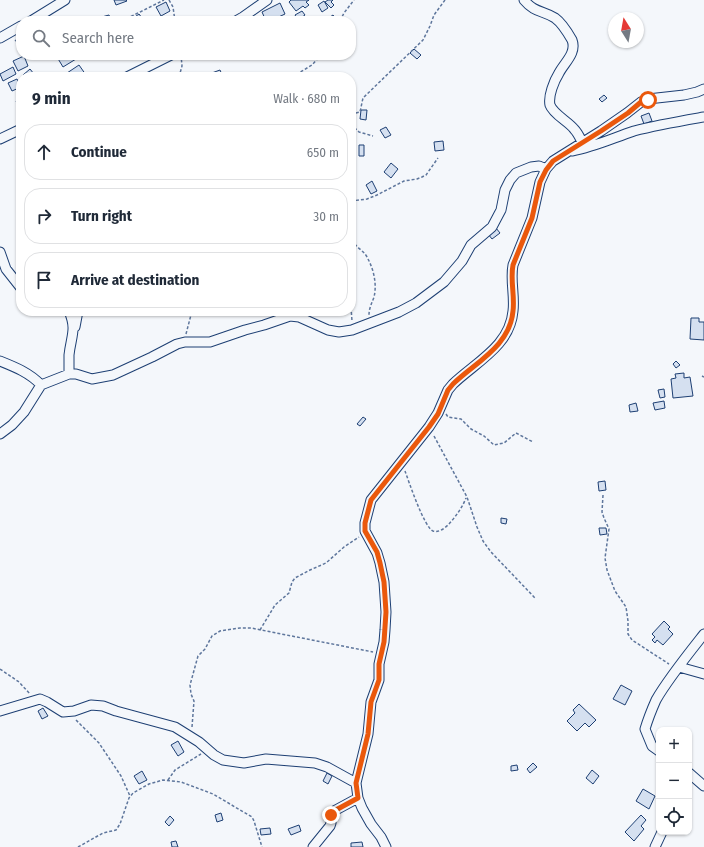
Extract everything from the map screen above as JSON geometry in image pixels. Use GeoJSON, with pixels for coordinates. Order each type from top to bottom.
{"type":"FeatureCollection","features":[{"type":"Feature","properties":{"kind":"street"},"geometry":{"type":"LineString","coordinates":[[39,16],[65,0]]}},
{"type":"Feature","properties":{"kind":"street"},"geometry":{"type":"LineString","coordinates":[[246,16],[267,0]]}},
{"type":"Feature","properties":{"kind":"street"},"geometry":{"type":"LineString","coordinates":[[524,0],[529,7],[555,18],[561,23],[572,41],[572,53],[558,73],[551,94],[550,106],[574,128],[582,142]]}},
{"type":"Feature","properties":{"kind":"street"},"geometry":{"type":"LineString","coordinates":[[0,38],[16,29]]}},
{"type":"Feature","properties":{"kind":"street"},"geometry":{"type":"LineString","coordinates":[[137,72],[161,60]]}},
{"type":"Feature","properties":{"kind":"street"},"geometry":{"type":"LineString","coordinates":[[386,847],[381,836],[368,819],[358,798],[356,783],[368,734],[371,702],[379,680],[380,654],[384,642],[386,612],[384,582],[380,563],[377,552],[365,531],[365,523],[371,500],[401,460],[429,427],[448,390],[453,384],[496,349],[510,328],[513,310],[513,265],[532,218],[540,182],[546,170],[553,161],[622,117],[641,102],[684,95],[704,89]]}},
{"type":"Feature","properties":{"kind":"street"},"geometry":{"type":"LineString","coordinates":[[568,151],[588,148],[655,126],[704,117]]}},
{"type":"Feature","properties":{"kind":"street"},"geometry":{"type":"LineString","coordinates":[[0,139],[16,131]]}},
{"type":"Feature","properties":{"kind":"street"},"geometry":{"type":"LineString","coordinates":[[0,434],[12,425],[24,412],[41,385],[69,374],[76,374],[92,379],[113,375],[170,347],[185,342],[210,342],[294,316],[328,330],[339,332],[352,330],[399,312],[416,303],[444,282],[462,261],[471,245],[492,227],[501,210],[505,190],[510,180],[516,173],[531,167],[539,166],[546,170]]}},
{"type":"Feature","properties":{"kind":"street"},"geometry":{"type":"LineString","coordinates":[[0,252],[6,269],[16,282]]}},
{"type":"Feature","properties":{"kind":"street"},"geometry":{"type":"LineString","coordinates":[[71,316],[74,330]]}},
{"type":"Feature","properties":{"kind":"street"},"geometry":{"type":"LineString","coordinates":[[69,374],[69,355],[77,316]]}},
{"type":"Feature","properties":{"kind":"street"},"geometry":{"type":"LineString","coordinates":[[0,362],[21,370],[35,378],[41,385]]}},
{"type":"Feature","properties":{"kind":"street"},"geometry":{"type":"LineString","coordinates":[[656,749],[652,746],[645,729],[656,700],[704,634]]}},
{"type":"Feature","properties":{"kind":"street"},"geometry":{"type":"LineString","coordinates":[[678,668],[704,674]]}},
{"type":"Feature","properties":{"kind":"street"},"geometry":{"type":"LineString","coordinates":[[0,711],[35,700],[44,700],[60,711],[69,712],[91,705],[103,706],[116,711],[176,727],[223,760],[244,764],[266,759],[286,762],[306,762],[322,765],[356,783]]}},
{"type":"Feature","properties":{"kind":"street"},"geometry":{"type":"LineString","coordinates":[[692,777],[704,786]]}},
{"type":"Feature","properties":{"kind":"street"},"geometry":{"type":"LineString","coordinates":[[313,847],[330,826],[331,815],[334,811],[358,798]]}},
{"type":"Feature","properties":{"kind":"street"},"geometry":{"type":"LineString","coordinates":[[655,847],[661,835]]}},
{"type":"Feature","properties":{"kind":"path"},"geometry":{"type":"LineString","coordinates":[[132,16],[164,0]]}},
{"type":"Feature","properties":{"kind":"path"},"geometry":{"type":"LineString","coordinates":[[169,0],[174,16]]}},
{"type":"Feature","properties":{"kind":"path"},"geometry":{"type":"LineString","coordinates":[[343,16],[354,0]]}},
{"type":"Feature","properties":{"kind":"path"},"geometry":{"type":"LineString","coordinates":[[356,113],[360,112],[363,98],[423,40],[434,15],[445,0]]}},
{"type":"Feature","properties":{"kind":"path"},"geometry":{"type":"LineString","coordinates":[[180,72],[181,60]]}},
{"type":"Feature","properties":{"kind":"path"},"geometry":{"type":"LineString","coordinates":[[300,72],[312,65],[316,60]]}},
{"type":"Feature","properties":{"kind":"path"},"geometry":{"type":"LineString","coordinates":[[356,129],[359,132],[373,136]]}},
{"type":"Feature","properties":{"kind":"path"},"geometry":{"type":"LineString","coordinates":[[356,200],[367,199],[404,181],[416,179],[426,175],[438,158]]}},
{"type":"Feature","properties":{"kind":"path"},"geometry":{"type":"LineString","coordinates":[[356,246],[366,255],[374,278],[374,296],[369,310],[369,323]]}},
{"type":"Feature","properties":{"kind":"path"},"geometry":{"type":"LineString","coordinates":[[185,342],[191,316]]}},
{"type":"Feature","properties":{"kind":"path"},"geometry":{"type":"LineString","coordinates":[[351,316],[352,330]]}},
{"type":"Feature","properties":{"kind":"path"},"geometry":{"type":"LineString","coordinates":[[441,406],[448,417],[460,419],[471,430],[484,436],[494,445],[504,443],[516,433],[533,442]]}},
{"type":"Feature","properties":{"kind":"path"},"geometry":{"type":"LineString","coordinates":[[429,427],[467,497],[483,541],[491,552],[535,598]]}},
{"type":"Feature","properties":{"kind":"path"},"geometry":{"type":"LineString","coordinates":[[401,460],[419,508],[428,527],[433,531],[440,531],[447,526],[457,515],[467,497]]}},
{"type":"Feature","properties":{"kind":"path"},"geometry":{"type":"LineString","coordinates":[[603,494],[602,512],[609,529],[605,558],[610,580],[615,591],[626,607],[628,634],[632,640],[678,668]]}},
{"type":"Feature","properties":{"kind":"path"},"geometry":{"type":"LineString","coordinates":[[260,630],[275,605],[289,593],[292,582],[296,578],[326,563],[365,531]]}},
{"type":"Feature","properties":{"kind":"path"},"geometry":{"type":"LineString","coordinates":[[191,737],[194,701],[191,694],[190,685],[198,656],[205,649],[212,636],[220,631],[240,628],[260,630],[380,654]]}},
{"type":"Feature","properties":{"kind":"path"},"geometry":{"type":"LineString","coordinates":[[0,669],[19,682],[35,700]]}},
{"type":"Feature","properties":{"kind":"path"},"geometry":{"type":"LineString","coordinates":[[69,712],[99,743],[121,776],[130,796]]}},
{"type":"Feature","properties":{"kind":"path"},"geometry":{"type":"LineString","coordinates":[[168,780],[175,770],[209,750]]}},
{"type":"Feature","properties":{"kind":"path"},"geometry":{"type":"LineString","coordinates":[[78,847],[103,833],[116,830],[120,824],[130,796],[139,788],[158,780],[181,782],[213,794],[252,817],[260,836],[262,847]]}},
{"type":"Feature","properties":{"kind":"building"},"geometry":{"type":"Polygon","coordinates":[[[114,0],[126,0],[127,1],[116,5],[114,0]]]}},
{"type":"Feature","properties":{"kind":"building"},"geometry":{"type":"Polygon","coordinates":[[[291,0],[309,0],[306,2],[309,5],[305,8],[303,6],[296,11],[289,2],[291,0]]]}},
{"type":"Feature","properties":{"kind":"building"},"geometry":{"type":"Polygon","coordinates":[[[328,0],[333,0],[331,2],[334,5],[331,8],[325,2],[328,0]]]}},
{"type":"Feature","properties":{"kind":"building"},"geometry":{"type":"Polygon","coordinates":[[[324,1],[328,8],[322,12],[318,5],[324,1]]]}},
{"type":"Feature","properties":{"kind":"building"},"geometry":{"type":"Polygon","coordinates":[[[166,2],[170,11],[161,16],[156,7],[166,2]]]}},
{"type":"Feature","properties":{"kind":"building"},"geometry":{"type":"Polygon","coordinates":[[[280,3],[285,14],[281,16],[264,16],[262,12],[280,3]]]}},
{"type":"Feature","properties":{"kind":"building"},"geometry":{"type":"Polygon","coordinates":[[[302,11],[305,15],[296,16],[302,11]]]}},
{"type":"Feature","properties":{"kind":"building"},"geometry":{"type":"Polygon","coordinates":[[[414,49],[421,55],[417,59],[410,53],[414,49]]]}},
{"type":"Feature","properties":{"kind":"building"},"geometry":{"type":"Polygon","coordinates":[[[26,60],[28,66],[18,71],[13,61],[26,60]]]}},
{"type":"Feature","properties":{"kind":"building"},"geometry":{"type":"Polygon","coordinates":[[[59,60],[74,60],[63,67],[59,60]]]}},
{"type":"Feature","properties":{"kind":"building"},"geometry":{"type":"Polygon","coordinates":[[[79,65],[84,72],[68,72],[79,65]]]}},
{"type":"Feature","properties":{"kind":"building"},"geometry":{"type":"Polygon","coordinates":[[[13,67],[16,74],[3,81],[0,74],[13,67]]]}},
{"type":"Feature","properties":{"kind":"building"},"geometry":{"type":"Polygon","coordinates":[[[16,79],[16,89],[12,91],[8,83],[16,79]]]}},
{"type":"Feature","properties":{"kind":"building"},"geometry":{"type":"Polygon","coordinates":[[[604,95],[607,98],[602,102],[599,99],[604,95]]]}},
{"type":"Feature","properties":{"kind":"building"},"geometry":{"type":"Polygon","coordinates":[[[361,110],[367,110],[366,120],[360,119],[361,110]]]}},
{"type":"Feature","properties":{"kind":"building"},"geometry":{"type":"Polygon","coordinates":[[[649,113],[652,121],[644,124],[641,116],[649,113]]]}},
{"type":"Feature","properties":{"kind":"building"},"geometry":{"type":"Polygon","coordinates":[[[386,127],[391,135],[385,138],[380,130],[386,127]]]}},
{"type":"Feature","properties":{"kind":"building"},"geometry":{"type":"Polygon","coordinates":[[[443,141],[444,150],[435,151],[434,142],[443,141]]]}},
{"type":"Feature","properties":{"kind":"building"},"geometry":{"type":"Polygon","coordinates":[[[359,145],[364,145],[364,156],[359,156],[359,145]]]}},
{"type":"Feature","properties":{"kind":"building"},"geometry":{"type":"Polygon","coordinates":[[[391,163],[398,169],[391,178],[384,172],[391,163]]]}},
{"type":"Feature","properties":{"kind":"building"},"geometry":{"type":"Polygon","coordinates":[[[372,181],[377,191],[371,194],[366,185],[372,181]]]}},
{"type":"Feature","properties":{"kind":"building"},"geometry":{"type":"Polygon","coordinates":[[[496,228],[500,233],[492,239],[488,234],[496,228]]]}},
{"type":"Feature","properties":{"kind":"building"},"geometry":{"type":"Polygon","coordinates":[[[691,318],[699,318],[699,322],[704,322],[704,340],[690,339],[691,318]]]}},
{"type":"Feature","properties":{"kind":"building"},"geometry":{"type":"Polygon","coordinates":[[[676,361],[680,365],[676,368],[673,364],[676,361]]]}},
{"type":"Feature","properties":{"kind":"building"},"geometry":{"type":"Polygon","coordinates":[[[684,373],[684,378],[690,377],[693,396],[673,398],[671,379],[676,378],[675,374],[684,373]]]}},
{"type":"Feature","properties":{"kind":"building"},"geometry":{"type":"Polygon","coordinates":[[[664,389],[665,397],[660,398],[658,390],[664,389]]]}},
{"type":"Feature","properties":{"kind":"building"},"geometry":{"type":"Polygon","coordinates":[[[664,401],[665,408],[655,410],[653,403],[664,401]]]}},
{"type":"Feature","properties":{"kind":"building"},"geometry":{"type":"Polygon","coordinates":[[[636,403],[638,411],[630,412],[629,405],[636,403]]]}},
{"type":"Feature","properties":{"kind":"building"},"geometry":{"type":"Polygon","coordinates":[[[363,417],[366,419],[360,426],[357,424],[363,417]]]}},
{"type":"Feature","properties":{"kind":"building"},"geometry":{"type":"Polygon","coordinates":[[[605,481],[606,490],[599,491],[598,482],[605,481]]]}},
{"type":"Feature","properties":{"kind":"building"},"geometry":{"type":"Polygon","coordinates":[[[501,518],[507,519],[506,524],[501,523],[501,518]]]}},
{"type":"Feature","properties":{"kind":"building"},"geometry":{"type":"Polygon","coordinates":[[[599,528],[606,528],[607,534],[600,535],[599,528]]]}},
{"type":"Feature","properties":{"kind":"building"},"geometry":{"type":"Polygon","coordinates":[[[664,621],[670,627],[668,629],[673,634],[663,645],[657,640],[655,643],[652,640],[655,637],[652,634],[664,621]]]}},
{"type":"Feature","properties":{"kind":"building"},"geometry":{"type":"Polygon","coordinates":[[[621,685],[632,691],[625,705],[613,699],[621,685]]]}},
{"type":"Feature","properties":{"kind":"building"},"geometry":{"type":"Polygon","coordinates":[[[579,704],[596,720],[589,727],[585,723],[577,731],[567,721],[575,713],[573,710],[579,704]]]}},
{"type":"Feature","properties":{"kind":"building"},"geometry":{"type":"Polygon","coordinates":[[[43,708],[48,716],[42,719],[38,711],[43,708]]]}},
{"type":"Feature","properties":{"kind":"building"},"geometry":{"type":"Polygon","coordinates":[[[178,741],[184,752],[178,756],[171,745],[178,741]]]}},
{"type":"Feature","properties":{"kind":"building"},"geometry":{"type":"Polygon","coordinates":[[[533,763],[537,767],[530,773],[527,769],[533,763]]]}},
{"type":"Feature","properties":{"kind":"building"},"geometry":{"type":"Polygon","coordinates":[[[517,765],[518,770],[511,771],[511,766],[517,765]]]}},
{"type":"Feature","properties":{"kind":"building"},"geometry":{"type":"Polygon","coordinates":[[[592,770],[599,776],[593,784],[586,778],[592,770]]]}},
{"type":"Feature","properties":{"kind":"building"},"geometry":{"type":"Polygon","coordinates":[[[142,771],[147,780],[139,784],[134,776],[142,771]]]}},
{"type":"Feature","properties":{"kind":"building"},"geometry":{"type":"Polygon","coordinates":[[[327,773],[332,776],[328,784],[323,781],[327,773]]]}},
{"type":"Feature","properties":{"kind":"building"},"geometry":{"type":"Polygon","coordinates":[[[643,789],[655,796],[649,809],[636,801],[643,789]]]}},
{"type":"Feature","properties":{"kind":"building"},"geometry":{"type":"Polygon","coordinates":[[[221,813],[223,820],[217,822],[215,815],[221,813]]]}},
{"type":"Feature","properties":{"kind":"building"},"geometry":{"type":"Polygon","coordinates":[[[641,815],[646,820],[641,826],[644,829],[634,841],[625,832],[641,815]]]}},
{"type":"Feature","properties":{"kind":"building"},"geometry":{"type":"Polygon","coordinates":[[[170,816],[174,820],[169,826],[165,822],[170,816]]]}},
{"type":"Feature","properties":{"kind":"building"},"geometry":{"type":"Polygon","coordinates":[[[299,825],[301,831],[291,835],[288,829],[299,825]]]}},
{"type":"Feature","properties":{"kind":"building"},"geometry":{"type":"Polygon","coordinates":[[[270,828],[271,834],[261,835],[260,829],[270,828]]]}},
{"type":"Feature","properties":{"kind":"building"},"geometry":{"type":"Polygon","coordinates":[[[176,841],[178,847],[172,847],[171,842],[176,841]]]}},
{"type":"Feature","properties":{"kind":"building"},"geometry":{"type":"Polygon","coordinates":[[[362,842],[363,847],[351,847],[351,843],[362,842]]]}},
{"type":"Feature","properties":{"kind":"route"},"geometry":{"type":"LineString","coordinates":[[331,815],[334,811],[358,798],[356,783],[368,734],[371,702],[375,695],[379,680],[380,654],[384,642],[386,612],[384,582],[377,552],[365,531],[365,523],[371,500],[401,460],[429,427],[438,414],[448,390],[461,377],[496,349],[510,328],[513,310],[513,265],[532,218],[540,182],[546,170],[553,161],[628,113],[641,102],[648,100]]}}]}
